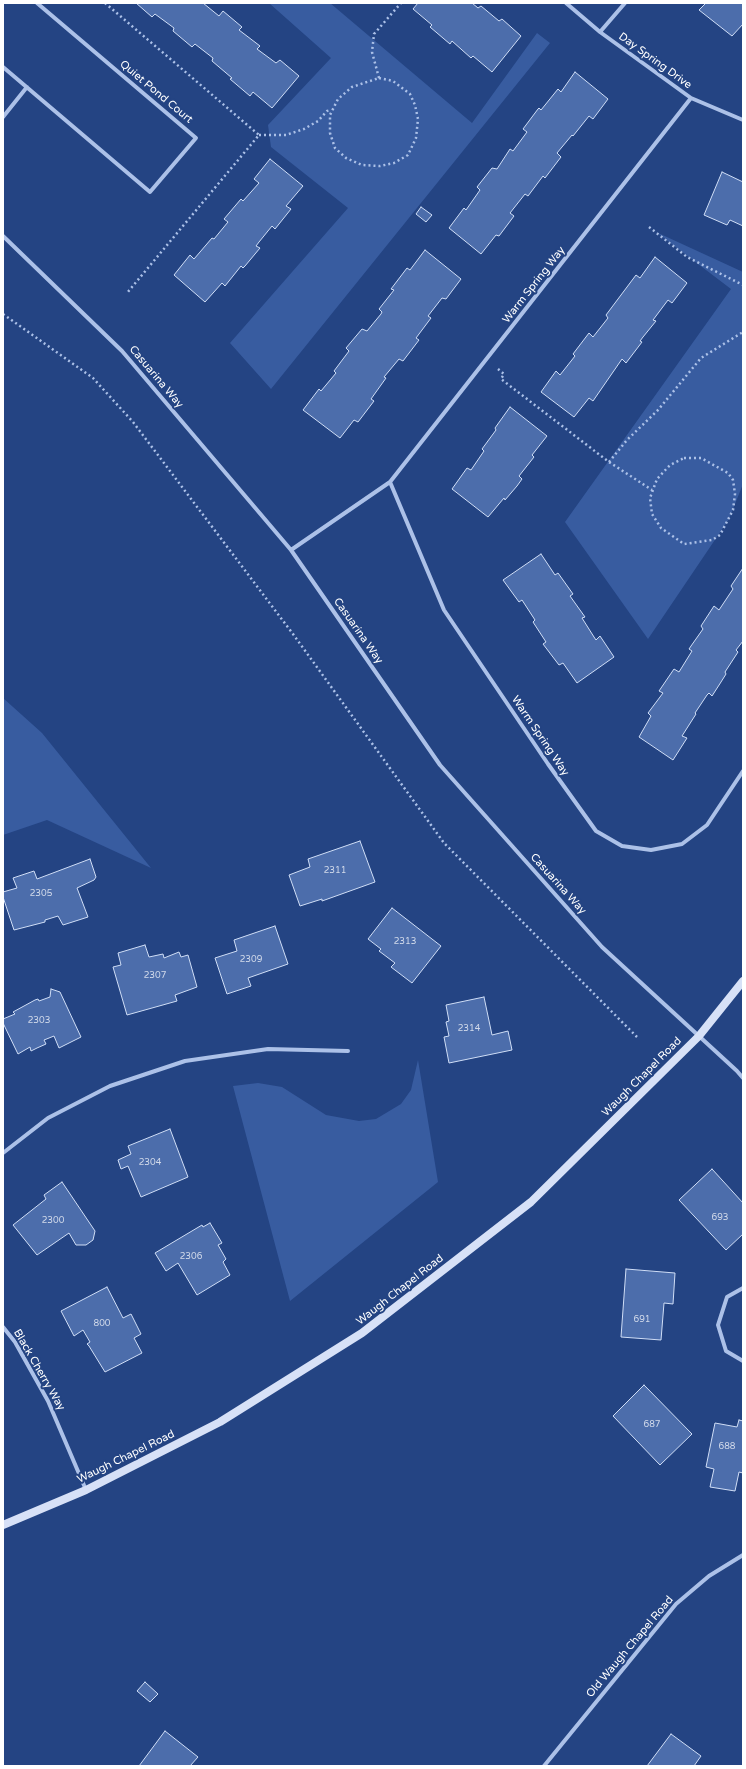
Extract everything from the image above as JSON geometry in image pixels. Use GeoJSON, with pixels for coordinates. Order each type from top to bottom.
{"type":"FeatureCollection","features":[{"type":"Feature","properties":{"kind":"main road","name":"Waugh Chapel Road"},"geometry":{"type":"LineString","coordinates":[[3,1525],[86,1490],[220,1422],[362,1333],[531,1202],[699,1036],[743,981]]}},
{"type":"Feature","properties":{"kind":"street","name":"Quiet Pond Court"},"geometry":{"type":"LineString","coordinates":[[3,67],[150,192],[196,138],[37,3]]}},
{"type":"Feature","properties":{"kind":"street","name":"Day Spring Drive"},"geometry":{"type":"LineString","coordinates":[[566,3],[600,32],[691,98],[743,120]]}},
{"type":"Feature","properties":{"kind":"street"},"geometry":{"type":"LineString","coordinates":[[600,32],[625,3]]}},
{"type":"Feature","properties":{"kind":"street"},"geometry":{"type":"LineString","coordinates":[[3,117],[27,88]]}},
{"type":"Feature","properties":{"kind":"street","name":"Warm Spring Way"},"geometry":{"type":"LineString","coordinates":[[290,550],[390,482],[691,98]]}},
{"type":"Feature","properties":{"kind":"street","name":"Casuarina Way"},"geometry":{"type":"LineString","coordinates":[[3,236],[122,351],[290,550],[440,765],[602,947],[743,1078]]}},
{"type":"Feature","properties":{"kind":"street","name":"Warm Spring Way"},"geometry":{"type":"LineString","coordinates":[[390,482],[444,610],[548,764],[596,831],[622,846],[651,850],[682,844],[707,825],[743,771]]}},
{"type":"Feature","properties":{"kind":"street"},"geometry":{"type":"LineString","coordinates":[[3,1153],[48,1118],[110,1086],[185,1061],[268,1049],[348,1051]]}},
{"type":"Feature","properties":{"kind":"street"},"geometry":{"type":"LineString","coordinates":[[743,1288],[727,1297],[718,1325],[726,1351],[743,1361]]}},
{"type":"Feature","properties":{"kind":"street","name":"Black Cherry Way"},"geometry":{"type":"LineString","coordinates":[[3,1327],[15,1342],[48,1401],[86,1490]]}},
{"type":"Feature","properties":{"kind":"street","name":"Old Waugh Chapel Road"},"geometry":{"type":"LineString","coordinates":[[544,1766],[676,1604],[709,1576],[743,1555]]}},
{"type":"Feature","properties":{"kind":"path"},"geometry":{"type":"LineString","coordinates":[[379,78],[372,52],[374,34],[401,3]]}},
{"type":"Feature","properties":{"kind":"path"},"geometry":{"type":"LineString","coordinates":[[379,78],[393,81],[410,94],[415,105],[418,119],[416,138],[408,155],[394,163],[380,166],[362,165],[346,158],[335,148],[330,133],[332,110],[338,99],[352,87],[379,78]]}},
{"type":"Feature","properties":{"kind":"path"},"geometry":{"type":"LineString","coordinates":[[259,135],[286,135],[304,130],[318,121],[327,111],[332,110]]}},
{"type":"Feature","properties":{"kind":"path"},"geometry":{"type":"LineString","coordinates":[[649,227],[687,256],[743,285]]}},
{"type":"Feature","properties":{"kind":"path"},"geometry":{"type":"LineString","coordinates":[[3,314],[93,378],[133,422],[293,634],[444,843],[637,1037]]}},
{"type":"Feature","properties":{"kind":"path"},"geometry":{"type":"LineString","coordinates":[[609,462],[627,440],[658,410],[701,358],[743,332]]}},
{"type":"Feature","properties":{"kind":"path"},"geometry":{"type":"LineString","coordinates":[[487,360],[504,374],[501,379],[609,462],[652,490]]}},
{"type":"Feature","properties":{"kind":"path"},"geometry":{"type":"LineString","coordinates":[[684,458],[701,458],[728,473],[732,480],[736,494],[733,510],[720,535],[712,540],[684,544],[661,528],[652,514],[650,498],[652,490],[657,479],[670,465],[684,458]]}},
{"type":"Feature","properties":{"kind":"shaded area"},"geometry":{"type":"Polygon","coordinates":[[[269,3],[330,3],[472,123],[537,33],[550,43],[271,389],[230,343],[348,208],[271,147],[268,125],[331,58],[269,3]]]}},
{"type":"Feature","properties":{"kind":"shaded area"},"geometry":{"type":"Polygon","coordinates":[[[656,232],[743,272],[743,484],[729,519],[648,639],[565,522],[731,289],[656,232]]]}},
{"type":"Feature","properties":{"kind":"shaded area"},"geometry":{"type":"Polygon","coordinates":[[[3,698],[42,733],[151,868],[47,820],[3,835],[3,698]]]}},
{"type":"Feature","properties":{"kind":"shaded area"},"geometry":{"type":"Polygon","coordinates":[[[418,1060],[438,1182],[290,1301],[233,1086],[258,1083],[282,1087],[326,1115],[359,1121],[376,1119],[401,1104],[411,1090],[418,1060]]]}},
{"type":"Feature","properties":{"kind":"building"},"geometry":{"type":"Polygon","coordinates":[[[136,3],[203,3],[219,16],[223,11],[242,27],[239,30],[260,46],[257,49],[276,63],[280,60],[299,76],[272,108],[253,92],[250,96],[212,61],[213,58],[195,44],[192,47],[173,31],[174,28],[155,14],[152,17],[136,3]]]}},
{"type":"Feature","properties":{"kind":"building"},"geometry":{"type":"Polygon","coordinates":[[[418,3],[472,3],[478,8],[481,6],[499,21],[502,19],[521,36],[492,72],[473,56],[471,58],[452,41],[450,44],[430,27],[432,25],[413,9],[418,3]]]}},
{"type":"Feature","properties":{"kind":"building"},"geometry":{"type":"Polygon","coordinates":[[[706,3],[743,3],[743,24],[732,36],[699,10],[706,3]]]}},
{"type":"Feature","properties":{"kind":"building"},"geometry":{"type":"Polygon","coordinates":[[[575,72],[608,99],[593,119],[589,116],[557,153],[561,157],[545,178],[543,176],[528,196],[525,194],[510,213],[514,216],[499,236],[496,235],[481,254],[449,228],[464,208],[466,210],[480,190],[477,187],[492,168],[497,169],[510,149],[513,151],[527,132],[523,129],[538,109],[539,108],[541,110],[558,89],[561,92],[575,72]]]}},
{"type":"Feature","properties":{"kind":"building"},"geometry":{"type":"Polygon","coordinates":[[[270,159],[303,186],[286,206],[291,209],[275,229],[272,226],[259,242],[256,246],[260,248],[245,266],[243,268],[241,266],[225,286],[222,283],[205,302],[174,275],[190,255],[194,259],[212,238],[214,239],[228,222],[224,219],[241,199],[243,201],[259,183],[254,179],[270,159]]]}},
{"type":"Feature","properties":{"kind":"building"},"geometry":{"type":"Polygon","coordinates":[[[722,172],[743,182],[743,226],[730,220],[727,225],[704,215],[722,172]]]}},
{"type":"Feature","properties":{"kind":"building"},"geometry":{"type":"Polygon","coordinates":[[[421,207],[432,215],[426,222],[416,214],[421,207]]]}},
{"type":"Feature","properties":{"kind":"building"},"geometry":{"type":"Polygon","coordinates":[[[425,250],[461,279],[446,299],[442,298],[428,316],[431,318],[416,338],[419,340],[403,361],[399,359],[384,377],[386,378],[371,399],[374,401],[358,422],[354,420],[340,438],[303,410],[319,389],[321,391],[336,373],[334,371],[349,351],[346,348],[362,329],[367,331],[381,314],[382,312],[379,309],[394,290],[391,289],[407,268],[410,270],[425,250]]]}},
{"type":"Feature","properties":{"kind":"building"},"geometry":{"type":"Polygon","coordinates":[[[655,257],[687,283],[672,303],[668,300],[653,320],[656,321],[640,341],[642,342],[626,363],[622,359],[593,401],[589,398],[574,417],[541,392],[556,371],[560,375],[575,356],[573,354],[589,333],[593,337],[608,318],[606,315],[636,275],[640,278],[655,257]]]}},
{"type":"Feature","properties":{"kind":"building"},"geometry":{"type":"Polygon","coordinates":[[[510,407],[547,436],[532,455],[534,457],[519,476],[522,479],[517,486],[505,500],[504,498],[488,517],[452,489],[467,468],[471,470],[484,451],[482,449],[496,430],[495,428],[510,407]]]}},
{"type":"Feature","properties":{"kind":"building"},"geometry":{"type":"Polygon","coordinates":[[[541,554],[555,575],[558,573],[573,594],[570,596],[585,617],[582,618],[596,640],[600,636],[614,657],[577,683],[563,663],[559,665],[543,644],[546,642],[533,622],[535,620],[522,600],[519,602],[503,580],[541,554]]]}},
{"type":"Feature","properties":{"kind":"building"},"geometry":{"type":"Polygon","coordinates":[[[743,568],[743,641],[736,650],[738,652],[712,696],[709,693],[707,695],[695,713],[696,714],[682,736],[687,738],[673,760],[639,737],[651,716],[648,713],[663,693],[659,691],[674,669],[679,672],[692,651],[689,649],[703,629],[701,626],[714,606],[719,610],[733,589],[731,586],[743,568]]]}},
{"type":"Feature","properties":{"kind":"building"},"geometry":{"type":"Polygon","coordinates":[[[360,841],[375,882],[322,901],[322,899],[300,906],[289,875],[310,867],[308,859],[360,841]]]}},
{"type":"Feature","properties":{"kind":"building"},"geometry":{"type":"Polygon","coordinates":[[[90,859],[96,877],[94,880],[77,888],[88,917],[63,925],[58,916],[45,920],[45,922],[14,930],[3,897],[3,892],[17,888],[13,878],[34,871],[37,879],[90,859]]]}},
{"type":"Feature","properties":{"kind":"building"},"geometry":{"type":"Polygon","coordinates":[[[392,908],[441,946],[412,983],[391,967],[395,963],[379,951],[381,949],[368,939],[392,908]]]}},
{"type":"Feature","properties":{"kind":"building"},"geometry":{"type":"Polygon","coordinates":[[[275,926],[288,964],[248,978],[251,986],[227,994],[215,958],[237,951],[234,940],[275,926]]]}},
{"type":"Feature","properties":{"kind":"building"},"geometry":{"type":"Polygon","coordinates":[[[145,945],[149,957],[163,954],[164,958],[179,952],[181,957],[188,955],[197,987],[175,995],[177,1001],[127,1015],[113,967],[121,965],[118,953],[145,945]]]}},
{"type":"Feature","properties":{"kind":"building"},"geometry":{"type":"Polygon","coordinates":[[[51,989],[60,992],[81,1037],[59,1048],[54,1036],[44,1040],[46,1044],[31,1051],[30,1047],[18,1054],[3,1023],[3,1019],[15,1014],[13,1012],[35,1000],[38,999],[39,1001],[50,997],[51,989]]]}},
{"type":"Feature","properties":{"kind":"building"},"geometry":{"type":"Polygon","coordinates":[[[484,997],[492,1035],[508,1031],[512,1050],[449,1063],[444,1037],[449,1036],[446,1022],[449,1021],[446,1005],[484,997]]]}},
{"type":"Feature","properties":{"kind":"building"},"geometry":{"type":"Polygon","coordinates":[[[170,1129],[188,1177],[141,1197],[128,1166],[121,1169],[118,1160],[131,1154],[128,1146],[170,1129]]]}},
{"type":"Feature","properties":{"kind":"building"},"geometry":{"type":"Polygon","coordinates":[[[712,1169],[743,1203],[743,1234],[726,1250],[679,1200],[712,1169]]]}},
{"type":"Feature","properties":{"kind":"building"},"geometry":{"type":"Polygon","coordinates":[[[62,1182],[95,1231],[93,1240],[86,1245],[76,1245],[69,1233],[37,1255],[13,1225],[46,1199],[44,1195],[62,1182]]]}},
{"type":"Feature","properties":{"kind":"building"},"geometry":{"type":"Polygon","coordinates":[[[210,1223],[222,1243],[218,1245],[226,1259],[223,1262],[230,1275],[197,1295],[178,1263],[166,1271],[155,1253],[202,1225],[203,1227],[210,1223]]]}},
{"type":"Feature","properties":{"kind":"building"},"geometry":{"type":"Polygon","coordinates":[[[626,1269],[675,1273],[673,1304],[664,1303],[661,1340],[621,1337],[626,1269]]]}},
{"type":"Feature","properties":{"kind":"building"},"geometry":{"type":"Polygon","coordinates":[[[107,1287],[123,1318],[131,1314],[141,1334],[134,1338],[142,1353],[105,1372],[87,1344],[90,1342],[83,1330],[74,1336],[61,1311],[107,1287]]]}},
{"type":"Feature","properties":{"kind":"building"},"geometry":{"type":"Polygon","coordinates":[[[644,1385],[692,1434],[660,1465],[613,1416],[644,1385]]]}},
{"type":"Feature","properties":{"kind":"building"},"geometry":{"type":"Polygon","coordinates":[[[739,1420],[743,1421],[743,1473],[739,1472],[735,1491],[710,1487],[714,1469],[706,1467],[715,1423],[737,1427],[739,1420]]]}},
{"type":"Feature","properties":{"kind":"building"},"geometry":{"type":"Polygon","coordinates":[[[145,1682],[158,1694],[150,1702],[137,1691],[145,1682]]]}},
{"type":"Feature","properties":{"kind":"building"},"geometry":{"type":"Polygon","coordinates":[[[165,1731],[198,1757],[190,1766],[139,1766],[165,1731]]]}},
{"type":"Feature","properties":{"kind":"building"},"geometry":{"type":"Polygon","coordinates":[[[671,1734],[701,1756],[694,1766],[647,1766],[671,1734]]]}}]}
